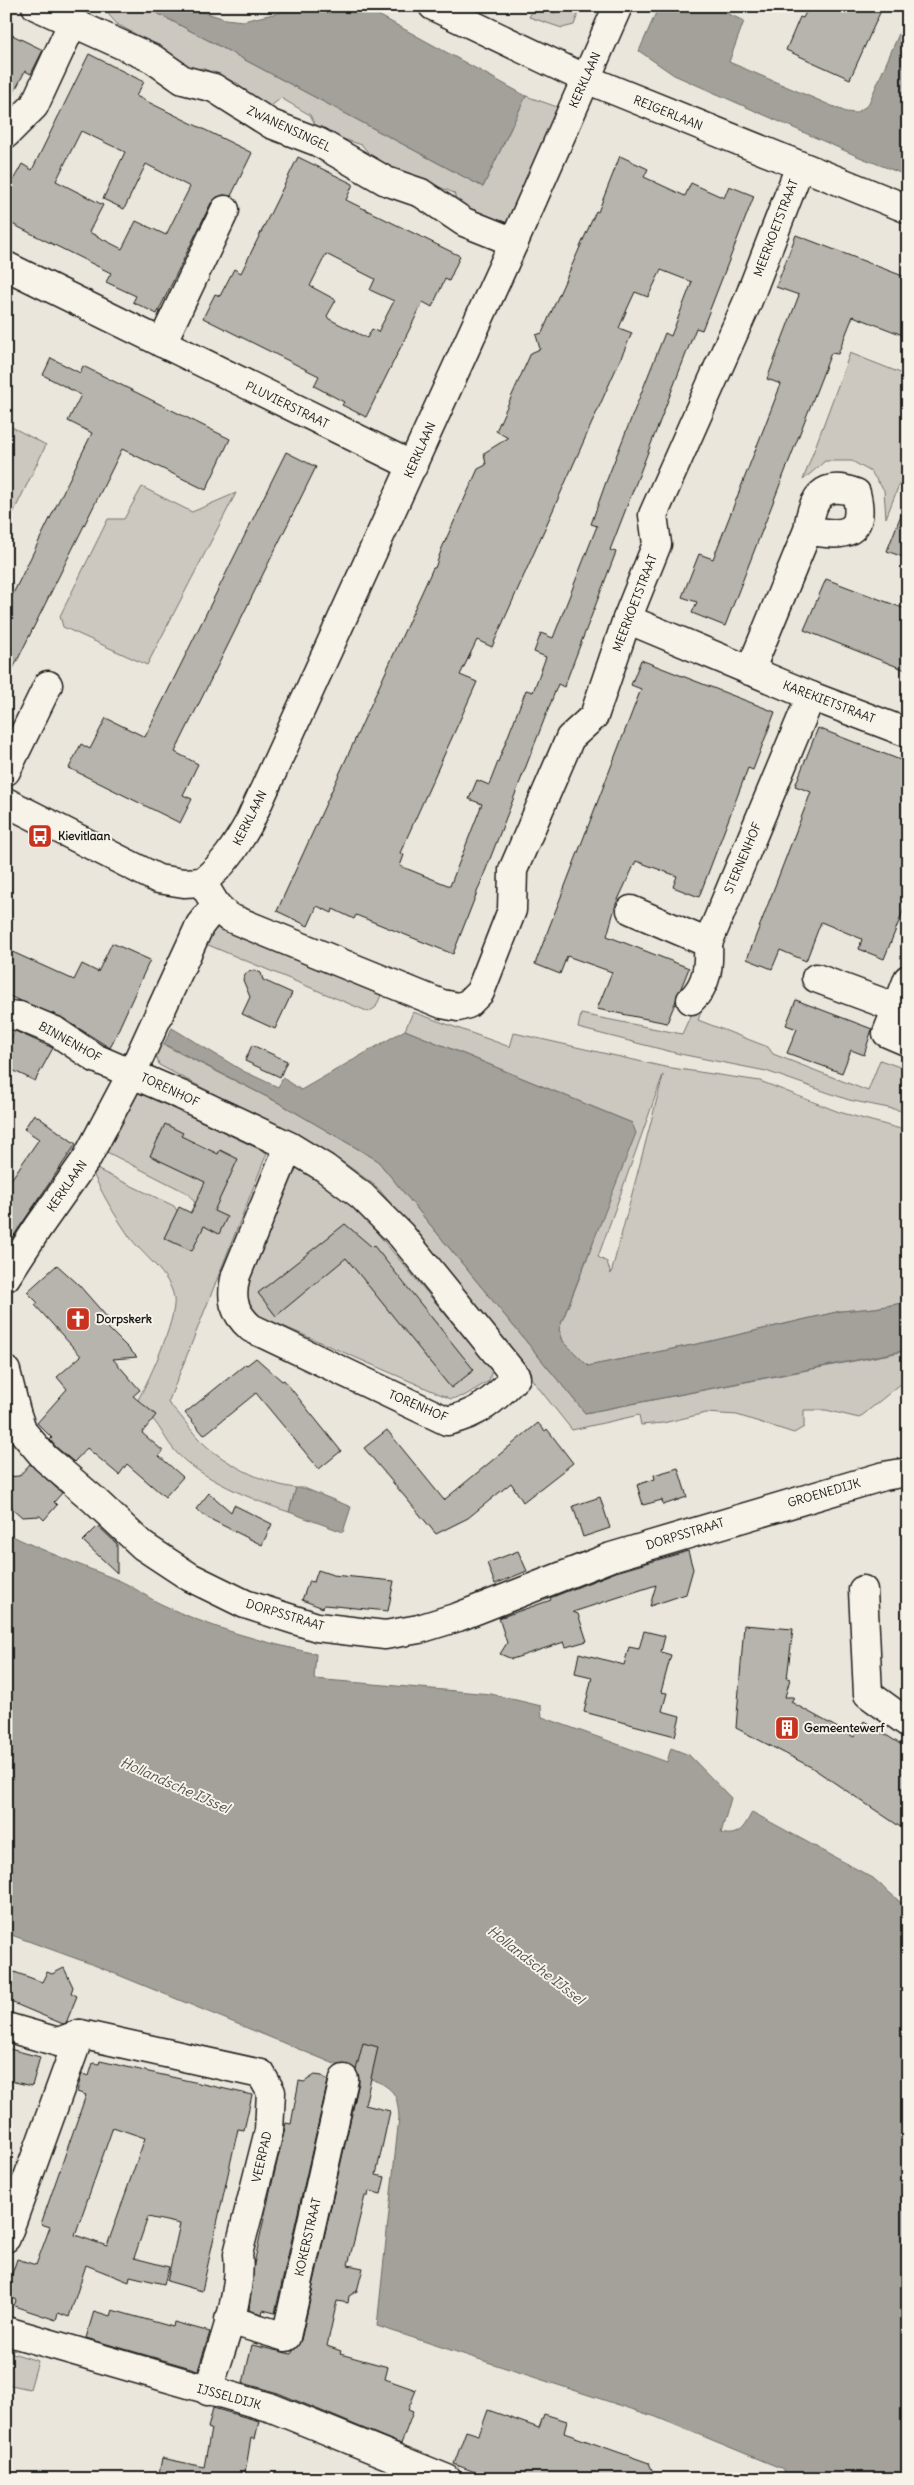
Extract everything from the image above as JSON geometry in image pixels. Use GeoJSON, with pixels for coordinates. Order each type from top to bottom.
{"type":"FeatureCollection","features":[{"type":"Feature","properties":{"kind":"street","name":"ZWANENSINGEL"},"geometry":{"type":"LineString","coordinates":[[36,6],[72,24],[153,59],[182,80],[214,88],[271,124],[318,142],[386,181],[421,193],[464,222],[514,242]]}},
{"type":"Feature","properties":{"kind":"street","name":"REIGERLAAN"},"geometry":{"type":"LineString","coordinates":[[433,6],[586,79],[908,209]]}},
{"type":"Feature","properties":{"kind":"street","name":"KERKLAAN"},"geometry":{"type":"LineString","coordinates":[[202,882],[217,870],[233,851],[250,823],[514,242],[618,6]]}},
{"type":"Feature","properties":{"kind":"street"},"geometry":{"type":"LineString","coordinates":[[6,134],[34,106],[72,24]]}},
{"type":"Feature","properties":{"kind":"street","name":"MEERKOETSTRAAT"},"geometry":{"type":"LineString","coordinates":[[216,905],[228,917],[442,1004],[458,1007],[468,1004],[480,992],[512,910],[513,870],[570,738],[594,716],[627,619],[657,544],[653,516],[747,303],[800,166]]}},
{"type":"Feature","properties":{"kind":"street"},"geometry":{"type":"LineString","coordinates":[[162,343],[225,210]]}},
{"type":"Feature","properties":{"kind":"street","name":"PLUVIERSTRAAT"},"geometry":{"type":"LineString","coordinates":[[6,266],[412,466]]}},
{"type":"Feature","properties":{"kind":"street"},"geometry":{"type":"LineString","coordinates":[[750,671],[808,530]]}},
{"type":"Feature","properties":{"kind":"street","name":"KAREKIETSTRAAT"},"geometry":{"type":"LineString","coordinates":[[627,619],[811,696],[908,733]]}},
{"type":"Feature","properties":{"kind":"street"},"geometry":{"type":"LineString","coordinates":[[6,771],[48,685]]}},
{"type":"Feature","properties":{"kind":"street","name":"STERNENHOF"},"geometry":{"type":"LineString","coordinates":[[708,943],[811,696]]}},
{"type":"Feature","properties":{"kind":"street"},"geometry":{"type":"LineString","coordinates":[[6,802],[158,879],[184,883],[202,882],[216,905]]}},
{"type":"Feature","properties":{"kind":"street","name":"KERKLAAN"},"geometry":{"type":"LineString","coordinates":[[6,1277],[87,1158],[132,1073],[200,925],[216,905]]}},
{"type":"Feature","properties":{"kind":"street"},"geometry":{"type":"LineString","coordinates":[[631,910],[708,943],[709,967],[700,991],[691,1000]]}},
{"type":"Feature","properties":{"kind":"street"},"geometry":{"type":"LineString","coordinates":[[816,978],[896,1008]]}},
{"type":"Feature","properties":{"kind":"street"},"geometry":{"type":"LineString","coordinates":[[908,979],[887,1034],[908,1042]]}},
{"type":"Feature","properties":{"kind":"street","name":"BINNENHOF"},"geometry":{"type":"LineString","coordinates":[[6,1015],[19,1016],[55,1031],[95,1058],[132,1073]]}},
{"type":"Feature","properties":{"kind":"street","name":"TORENHOF"},"geometry":{"type":"LineString","coordinates":[[132,1073],[289,1146],[325,1168],[362,1196],[401,1235],[516,1377],[496,1398],[469,1417],[447,1421],[251,1328],[242,1320],[235,1308],[231,1292],[236,1275],[289,1146]]}},
{"type":"Feature","properties":{"kind":"street"},"geometry":{"type":"LineString","coordinates":[[6,1371],[11,1409]]}},
{"type":"Feature","properties":{"kind":"street","name":"DORPSSTRAAT"},"geometry":{"type":"LineString","coordinates":[[11,1409],[23,1432],[44,1458],[143,1546],[190,1577],[245,1604],[317,1627],[385,1635],[419,1629],[458,1617],[611,1557],[740,1518]]}},
{"type":"Feature","properties":{"kind":"street","name":"GROENEDIJK"},"geometry":{"type":"LineString","coordinates":[[740,1518],[884,1476],[908,1472]]}},
{"type":"Feature","properties":{"kind":"street"},"geometry":{"type":"LineString","coordinates":[[863,1590],[868,1694],[908,1723]]}},
{"type":"Feature","properties":{"kind":"street"},"geometry":{"type":"LineString","coordinates":[[6,2027],[58,2042],[80,2034]]}},
{"type":"Feature","properties":{"kind":"street"},"geometry":{"type":"LineString","coordinates":[[6,2238],[80,2034]]}},
{"type":"Feature","properties":{"kind":"street","name":"VEERPAD"},"geometry":{"type":"LineString","coordinates":[[80,2034],[261,2074],[271,2092],[269,2131],[238,2254],[240,2267],[229,2320],[208,2391]]}},
{"type":"Feature","properties":{"kind":"street","name":"KOKERSTRAAT"},"geometry":{"type":"LineString","coordinates":[[229,2320],[286,2337],[344,2079]]}},
{"type":"Feature","properties":{"kind":"street","name":"IJSSELDIJK"},"geometry":{"type":"LineString","coordinates":[[6,2331],[280,2411],[447,2479]]}},
{"type":"Feature","properties":{"kind":"shaded area"},"geometry":{"type":"Polygon","coordinates":[[[101,6],[144,6],[483,187],[526,96],[560,108],[507,228],[459,208],[454,193],[374,160],[362,145],[318,131],[310,115],[281,98],[265,111],[244,100],[239,84],[202,68],[189,72],[173,66],[164,50],[117,24],[101,6]]]}},
{"type":"Feature","properties":{"kind":"shaded area"},"geometry":{"type":"Polygon","coordinates":[[[536,6],[546,6],[554,13],[569,6],[581,6],[574,25],[562,28],[529,17],[536,6]]]}},
{"type":"Feature","properties":{"kind":"shaded area"},"geometry":{"type":"Polygon","coordinates":[[[850,353],[908,376],[908,462],[886,518],[884,490],[871,472],[852,461],[825,461],[803,480],[850,353]]]}},
{"type":"Feature","properties":{"kind":"shaded area"},"geometry":{"type":"Polygon","coordinates":[[[6,424],[46,445],[6,528],[6,424]]]}},
{"type":"Feature","properties":{"kind":"shaded area"},"geometry":{"type":"Polygon","coordinates":[[[142,487],[192,512],[236,493],[147,665],[63,627],[60,616],[108,519],[124,519],[142,487]]]}},
{"type":"Feature","properties":{"kind":"shaded area"},"geometry":{"type":"Polygon","coordinates":[[[214,917],[384,988],[376,1007],[369,1012],[201,942],[214,917]]]}},
{"type":"Feature","properties":{"kind":"shaded area"},"geometry":{"type":"Polygon","coordinates":[[[697,1001],[704,1004],[698,1020],[768,1047],[773,1054],[868,1091],[880,1060],[908,1070],[908,1112],[849,1100],[766,1071],[680,1054],[578,1028],[581,1014],[682,1034],[697,1001]]]}},
{"type":"Feature","properties":{"kind":"shaded area"},"geometry":{"type":"Polygon","coordinates":[[[413,1012],[510,1047],[514,1033],[665,1067],[760,1081],[839,1112],[908,1131],[908,1302],[875,1308],[841,1311],[707,1342],[588,1366],[563,1341],[559,1329],[589,1254],[632,1123],[405,1030],[413,1012]],[[663,1075],[598,1257],[607,1262],[611,1274],[663,1075]]]}},
{"type":"Feature","properties":{"kind":"shaded area"},"geometry":{"type":"Polygon","coordinates":[[[156,1041],[281,1104],[377,1160],[585,1413],[906,1351],[908,1378],[859,1418],[826,1410],[804,1410],[804,1427],[794,1433],[737,1415],[706,1413],[663,1423],[641,1425],[639,1415],[572,1430],[377,1187],[343,1162],[159,1065],[156,1054],[151,1051],[156,1041]]]}},
{"type":"Feature","properties":{"kind":"shaded area"},"geometry":{"type":"Polygon","coordinates":[[[129,1087],[267,1153],[168,1403],[207,1447],[230,1463],[257,1477],[296,1488],[289,1512],[228,1487],[185,1461],[169,1444],[155,1421],[135,1405],[147,1383],[166,1336],[174,1308],[174,1298],[162,1273],[129,1236],[118,1219],[90,1166],[174,1206],[185,1223],[195,1203],[189,1194],[99,1148],[129,1087]]]}},
{"type":"Feature","properties":{"kind":"shaded area"},"geometry":{"type":"Polygon","coordinates":[[[291,1166],[324,1179],[352,1203],[492,1370],[489,1381],[464,1396],[451,1399],[253,1313],[241,1296],[291,1166]]]}},
{"type":"Feature","properties":{"kind":"shaded area"},"geometry":{"type":"Polygon","coordinates":[[[6,2351],[38,2361],[30,2389],[6,2384],[6,2351]]]}},
{"type":"Feature","properties":{"kind":"water"},"geometry":{"type":"Polygon","coordinates":[[[144,6],[185,6],[225,19],[243,21],[308,6],[362,6],[526,96],[483,187],[144,6]]]}},
{"type":"Feature","properties":{"kind":"water"},"geometry":{"type":"Polygon","coordinates":[[[659,6],[711,6],[744,21],[729,62],[846,112],[856,113],[868,105],[908,13],[908,107],[904,123],[908,129],[908,176],[857,156],[674,75],[639,51],[659,6]]]}},
{"type":"Feature","properties":{"kind":"water"},"geometry":{"type":"Polygon","coordinates":[[[172,1028],[243,1071],[278,1087],[283,1078],[301,1090],[405,1030],[632,1123],[636,1133],[559,1329],[563,1341],[588,1366],[707,1342],[841,1311],[875,1308],[908,1302],[908,1350],[585,1413],[377,1160],[281,1104],[164,1044],[172,1028]]]}},
{"type":"Feature","properties":{"kind":"water"},"geometry":{"type":"Polygon","coordinates":[[[296,1488],[304,1488],[351,1507],[343,1532],[289,1512],[296,1488]]]}},
{"type":"Feature","properties":{"kind":"water","name":"Hollandsche IJssel"},"geometry":{"type":"Polygon","coordinates":[[[6,1533],[124,1582],[180,1613],[257,1639],[316,1654],[314,1679],[491,1694],[541,1706],[542,1717],[667,1762],[671,1748],[689,1755],[731,1798],[721,1833],[732,1834],[741,1830],[752,1812],[873,1878],[908,1909],[908,2479],[784,2479],[783,2469],[656,2417],[377,2326],[399,2117],[397,2101],[393,2093],[381,2083],[94,1965],[6,1933],[6,1533]]]}},
{"type":"Feature","properties":{"kind":"building"},"geometry":{"type":"Polygon","coordinates":[[[809,6],[883,6],[850,79],[786,50],[800,17],[803,18],[809,6]]]}},
{"type":"Feature","properties":{"kind":"building"},"geometry":{"type":"Polygon","coordinates":[[[6,32],[43,50],[31,74],[25,71],[6,108],[6,32]]]}},
{"type":"Feature","properties":{"kind":"building"},"geometry":{"type":"Polygon","coordinates":[[[89,54],[144,82],[136,96],[252,153],[231,196],[223,195],[217,197],[211,203],[157,314],[133,302],[136,296],[106,282],[111,273],[6,221],[6,193],[22,164],[32,170],[89,54]],[[81,131],[56,181],[103,205],[89,232],[122,249],[136,221],[166,235],[190,187],[146,164],[124,209],[103,199],[125,152],[81,131]]]}},
{"type":"Feature","properties":{"kind":"building"},"geometry":{"type":"Polygon","coordinates":[[[620,156],[648,169],[644,177],[685,196],[691,183],[724,198],[729,186],[754,196],[702,330],[696,328],[610,550],[616,552],[564,687],[558,684],[453,954],[356,915],[354,919],[333,909],[332,913],[317,906],[308,926],[277,911],[433,568],[435,568],[442,548],[478,469],[486,465],[484,453],[508,438],[496,431],[531,353],[540,349],[536,335],[542,333],[596,211],[598,212],[620,156]],[[661,270],[648,297],[635,292],[619,328],[632,333],[492,647],[477,640],[460,675],[477,682],[400,853],[404,855],[400,866],[450,886],[482,804],[469,799],[477,780],[489,785],[526,690],[533,692],[546,657],[534,652],[541,633],[553,638],[597,526],[591,524],[606,482],[665,333],[671,336],[692,282],[661,270]]]}},
{"type":"Feature","properties":{"kind":"building"},"geometry":{"type":"Polygon","coordinates":[[[298,157],[353,184],[346,200],[460,256],[449,281],[445,279],[432,307],[423,302],[366,417],[342,405],[344,402],[314,386],[319,376],[203,318],[215,294],[220,296],[234,269],[241,273],[298,157]],[[326,254],[310,286],[336,300],[327,316],[329,319],[367,338],[372,329],[378,332],[394,301],[370,290],[375,279],[326,254]]]}},
{"type":"Feature","properties":{"kind":"building"},"geometry":{"type":"Polygon","coordinates":[[[796,235],[908,278],[908,337],[853,316],[838,354],[831,353],[725,626],[692,613],[697,602],[682,597],[699,554],[713,559],[781,384],[767,379],[799,295],[776,287],[796,235]]]}},
{"type":"Feature","properties":{"kind":"building"},"geometry":{"type":"Polygon","coordinates":[[[51,358],[80,373],[83,366],[230,439],[206,490],[122,449],[6,683],[6,608],[92,433],[68,421],[81,395],[43,375],[51,358]]]}},
{"type":"Feature","properties":{"kind":"building"},"geometry":{"type":"Polygon","coordinates":[[[286,452],[316,467],[175,752],[198,764],[183,795],[192,799],[180,823],[69,768],[81,744],[90,749],[106,718],[145,737],[286,452]]]}},
{"type":"Feature","properties":{"kind":"building"},"geometry":{"type":"Polygon","coordinates":[[[906,502],[908,502],[908,559],[887,551],[906,502]]]}},
{"type":"Feature","properties":{"kind":"building"},"geometry":{"type":"Polygon","coordinates":[[[826,579],[908,610],[908,671],[804,630],[826,579]]]}},
{"type":"Feature","properties":{"kind":"building"},"geometry":{"type":"Polygon","coordinates":[[[641,660],[775,712],[753,770],[748,768],[699,897],[673,887],[677,876],[636,861],[616,904],[607,936],[689,968],[667,1023],[597,1009],[612,972],[567,956],[560,974],[535,964],[641,689],[631,685],[641,660]]]}},
{"type":"Feature","properties":{"kind":"building"},"geometry":{"type":"Polygon","coordinates":[[[818,728],[908,763],[908,899],[884,959],[859,949],[862,939],[821,922],[806,961],[780,950],[772,969],[747,959],[811,792],[795,786],[818,728]]]}},
{"type":"Feature","properties":{"kind":"building"},"geometry":{"type":"Polygon","coordinates":[[[112,943],[150,960],[110,1048],[61,1017],[6,995],[6,949],[74,980],[82,964],[98,972],[112,943]]]}},
{"type":"Feature","properties":{"kind":"building"},"geometry":{"type":"Polygon","coordinates":[[[254,970],[261,973],[263,980],[292,993],[275,1029],[242,1014],[250,997],[243,980],[246,973],[254,970]]]}},
{"type":"Feature","properties":{"kind":"building"},"geometry":{"type":"Polygon","coordinates":[[[796,1000],[872,1029],[864,1055],[851,1050],[842,1073],[787,1053],[797,1029],[786,1025],[796,1000]]]}},
{"type":"Feature","properties":{"kind":"building"},"geometry":{"type":"Polygon","coordinates":[[[15,1031],[53,1048],[35,1081],[6,1067],[6,1047],[15,1031]]]}},
{"type":"Feature","properties":{"kind":"building"},"geometry":{"type":"Polygon","coordinates":[[[252,1045],[287,1061],[280,1077],[245,1061],[252,1045]]]}},
{"type":"Feature","properties":{"kind":"building"},"geometry":{"type":"Polygon","coordinates":[[[34,1114],[76,1144],[6,1247],[6,1187],[39,1139],[24,1129],[34,1114]]]}},
{"type":"Feature","properties":{"kind":"building"},"geometry":{"type":"Polygon","coordinates":[[[165,1124],[183,1133],[181,1136],[218,1154],[220,1150],[238,1159],[214,1211],[227,1217],[219,1234],[204,1226],[192,1251],[164,1238],[179,1207],[191,1213],[205,1182],[150,1156],[165,1124]]]}},
{"type":"Feature","properties":{"kind":"building"},"geometry":{"type":"Polygon","coordinates":[[[345,1224],[372,1247],[374,1246],[474,1370],[451,1388],[346,1258],[276,1316],[258,1293],[345,1224]]]}},
{"type":"Feature","properties":{"kind":"building"},"geometry":{"type":"Polygon","coordinates":[[[57,1265],[78,1284],[113,1324],[108,1328],[137,1357],[113,1359],[140,1390],[133,1396],[156,1415],[142,1433],[163,1451],[159,1456],[183,1477],[165,1497],[127,1464],[119,1475],[87,1448],[74,1462],[56,1447],[50,1440],[52,1438],[37,1423],[67,1389],[57,1377],[81,1356],[35,1305],[38,1303],[27,1292],[57,1265]]]}},
{"type":"Feature","properties":{"kind":"building"},"geometry":{"type":"Polygon","coordinates":[[[256,1358],[282,1381],[284,1380],[341,1451],[319,1469],[256,1393],[204,1435],[185,1413],[256,1358]]]}},
{"type":"Feature","properties":{"kind":"building"},"geometry":{"type":"Polygon","coordinates":[[[538,1423],[545,1431],[547,1429],[573,1463],[523,1502],[511,1483],[468,1518],[436,1534],[364,1448],[387,1430],[444,1500],[538,1423]]]}},
{"type":"Feature","properties":{"kind":"building"},"geometry":{"type":"Polygon","coordinates":[[[30,1464],[62,1493],[54,1502],[57,1505],[44,1520],[40,1516],[22,1517],[12,1508],[11,1493],[6,1489],[6,1477],[19,1476],[30,1464]]]}},
{"type":"Feature","properties":{"kind":"building"},"geometry":{"type":"Polygon","coordinates":[[[678,1468],[687,1497],[663,1505],[662,1500],[643,1505],[637,1485],[655,1479],[654,1475],[678,1468]]]}},
{"type":"Feature","properties":{"kind":"building"},"geometry":{"type":"Polygon","coordinates":[[[209,1493],[231,1512],[234,1505],[272,1524],[262,1545],[208,1518],[196,1509],[209,1493]]]}},
{"type":"Feature","properties":{"kind":"building"},"geometry":{"type":"Polygon","coordinates":[[[600,1497],[610,1528],[583,1537],[573,1506],[600,1497]]]}},
{"type":"Feature","properties":{"kind":"building"},"geometry":{"type":"Polygon","coordinates":[[[98,1526],[117,1544],[117,1573],[83,1541],[98,1526]]]}},
{"type":"Feature","properties":{"kind":"building"},"geometry":{"type":"Polygon","coordinates":[[[518,1551],[527,1571],[495,1584],[487,1563],[518,1551]]]}},
{"type":"Feature","properties":{"kind":"building"},"geometry":{"type":"Polygon","coordinates":[[[688,1551],[693,1569],[686,1594],[650,1606],[656,1585],[573,1612],[578,1614],[587,1641],[566,1647],[564,1642],[512,1659],[500,1654],[507,1643],[499,1618],[551,1600],[550,1598],[616,1572],[688,1551]]]}},
{"type":"Feature","properties":{"kind":"building"},"geometry":{"type":"Polygon","coordinates":[[[318,1570],[333,1575],[394,1581],[388,1611],[324,1605],[323,1608],[302,1600],[309,1581],[314,1582],[318,1570]]]}},
{"type":"Feature","properties":{"kind":"building","name":"Gemeentewerf"},"geometry":{"type":"Polygon","coordinates":[[[744,1625],[793,1629],[787,1678],[790,1679],[785,1697],[794,1697],[791,1702],[854,1737],[864,1721],[908,1749],[908,1832],[811,1767],[736,1728],[744,1625]]]}},
{"type":"Feature","properties":{"kind":"building"},"geometry":{"type":"Polygon","coordinates":[[[644,1631],[665,1636],[661,1652],[671,1655],[661,1692],[667,1693],[662,1711],[680,1716],[675,1736],[584,1712],[592,1677],[575,1673],[579,1653],[624,1665],[629,1647],[639,1649],[644,1631]]]}},
{"type":"Feature","properties":{"kind":"building"},"geometry":{"type":"Polygon","coordinates":[[[64,1968],[73,1987],[71,1993],[77,1996],[66,2023],[63,2024],[6,2000],[6,1969],[42,1982],[47,1972],[52,1974],[64,1968]]]}},
{"type":"Feature","properties":{"kind":"building"},"geometry":{"type":"Polygon","coordinates":[[[363,2043],[378,2047],[365,2105],[390,2111],[376,2175],[385,2177],[381,2194],[369,2191],[368,2196],[365,2196],[348,2265],[363,2268],[357,2291],[349,2296],[348,2303],[337,2301],[327,2346],[341,2351],[340,2354],[388,2367],[385,2379],[416,2390],[408,2410],[413,2412],[401,2444],[278,2393],[243,2383],[252,2345],[291,2354],[301,2340],[359,2082],[356,2070],[363,2043]]]}},
{"type":"Feature","properties":{"kind":"building"},"geometry":{"type":"Polygon","coordinates":[[[6,2048],[40,2057],[32,2086],[6,2080],[6,2048]]]}},
{"type":"Feature","properties":{"kind":"building"},"geometry":{"type":"Polygon","coordinates":[[[100,2061],[252,2095],[244,2130],[238,2129],[202,2291],[167,2281],[180,2224],[148,2217],[134,2258],[169,2267],[164,2284],[130,2276],[129,2282],[86,2265],[69,2317],[58,2313],[56,2320],[14,2306],[16,2300],[6,2296],[6,2292],[17,2259],[36,2265],[50,2227],[41,2224],[86,2095],[77,2092],[80,2080],[82,2074],[89,2076],[93,2063],[99,2064],[100,2061]],[[113,2127],[75,2235],[107,2246],[145,2138],[113,2127]]]}},
{"type":"Feature","properties":{"kind":"building"},"geometry":{"type":"Polygon","coordinates":[[[315,2075],[322,2076],[328,2081],[275,2313],[263,2310],[262,2314],[249,2310],[254,2264],[264,2218],[286,2123],[291,2124],[299,2081],[304,2082],[315,2075]]]}},
{"type":"Feature","properties":{"kind":"building"},"geometry":{"type":"Polygon","coordinates":[[[112,2310],[173,2327],[174,2322],[210,2332],[198,2370],[86,2338],[94,2311],[110,2316],[112,2310]]]}},
{"type":"Feature","properties":{"kind":"building"},"geometry":{"type":"Polygon","coordinates":[[[213,2408],[259,2421],[255,2439],[251,2438],[244,2479],[158,2479],[162,2458],[204,2467],[211,2429],[208,2428],[213,2408]]]}},
{"type":"Feature","properties":{"kind":"building"},"geometry":{"type":"Polygon","coordinates":[[[488,2410],[539,2428],[544,2414],[567,2421],[564,2433],[649,2463],[656,2479],[493,2479],[454,2464],[466,2431],[479,2435],[488,2410]]]}},
{"type":"Feature","properties":{"kind":"place","name":"Kievitlaan"},"geometry":{"type":"Point","coordinates":[40,836]}},
{"type":"Feature","properties":{"kind":"place","name":"Dorpskerk"},"geometry":{"type":"Point","coordinates":[78,1319]}},
{"type":"Feature","properties":{"kind":"place","name":"Gemeentewerf"},"geometry":{"type":"Point","coordinates":[787,1728]}}]}
